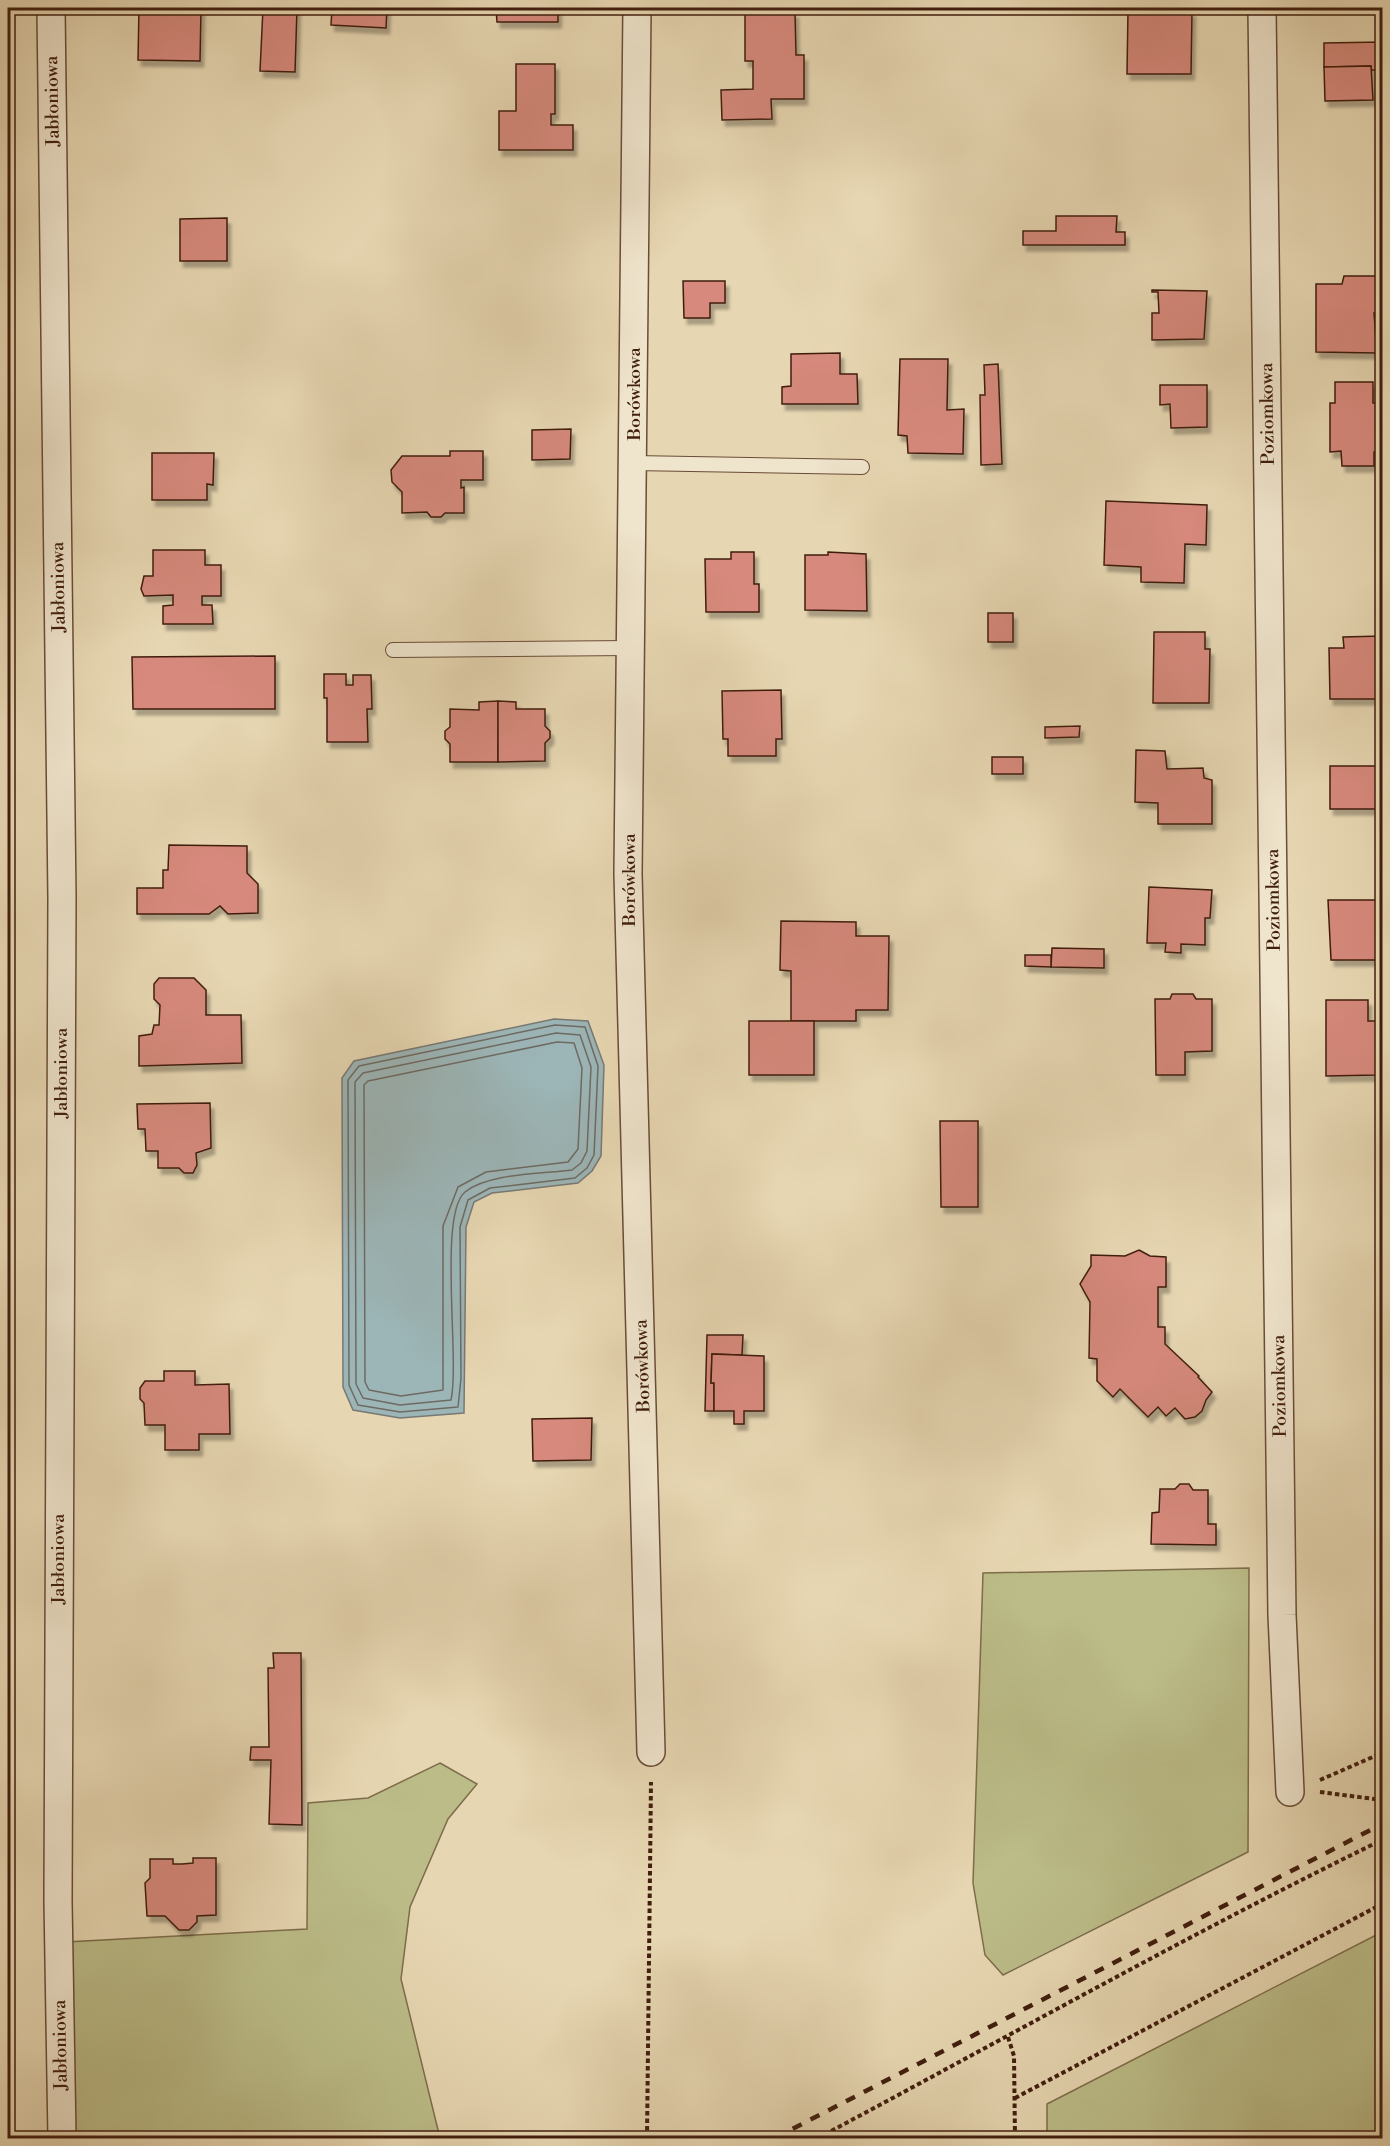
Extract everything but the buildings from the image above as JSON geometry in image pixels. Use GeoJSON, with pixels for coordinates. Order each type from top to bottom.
{"type":"FeatureCollection","features":[{"type":"Feature","properties":{"kind":"street","name":"Jabłoniowa"},"geometry":{"type":"LineString","coordinates":[[51,8],[62,898],[58,1901],[62,2139]]}},
{"type":"Feature","properties":{"kind":"street","name":"Borówkowa"},"geometry":{"type":"LineString","coordinates":[[637,8],[627,874],[651,1752]]}},
{"type":"Feature","properties":{"kind":"street","name":"Poziomkowa"},"geometry":{"type":"LineString","coordinates":[[1262,8],[1282,1615],[1290,1792]]}},
{"type":"Feature","properties":{"kind":"lane"},"geometry":{"type":"LineString","coordinates":[[633,463],[862,467]]}},
{"type":"Feature","properties":{"kind":"lane"},"geometry":{"type":"LineString","coordinates":[[393,650],[631,648]]}},
{"type":"Feature","properties":{"kind":"path"},"geometry":{"type":"LineString","coordinates":[[647,2139],[651,1752]]}},
{"type":"Feature","properties":{"kind":"path"},"geometry":{"type":"LineString","coordinates":[[1290,1792],[1383,1753]]}},
{"type":"Feature","properties":{"kind":"path"},"geometry":{"type":"LineString","coordinates":[[1290,1792],[1336,1792],[1383,1800]]}},
{"type":"Feature","properties":{"kind":"path"},"geometry":{"type":"LineString","coordinates":[[818,2139],[1008,2037],[1091,1988],[1383,1840]]}},
{"type":"Feature","properties":{"kind":"path"},"geometry":{"type":"LineString","coordinates":[[1015,2098],[1383,1904]]}},
{"type":"Feature","properties":{"kind":"path"},"geometry":{"type":"LineString","coordinates":[[1008,2037],[1014,2056],[1015,2139]]}},
{"type":"Feature","properties":{"kind":"green space"},"geometry":{"type":"Polygon","coordinates":[[[1249,1568],[1248,1852],[1003,1975],[985,1955],[973,1883],[983,1573],[1249,1568]]]}},
{"type":"Feature","properties":{"kind":"green space"},"geometry":{"type":"Polygon","coordinates":[[[440,1763],[477,1784],[448,1819],[410,1907],[401,1979],[440,2138],[72,2138],[66,1942],[307,1929],[308,1803],[368,1798],[440,1763]]]}},
{"type":"Feature","properties":{"kind":"green space"},"geometry":{"type":"Polygon","coordinates":[[[1382,1932],[1382,2138],[1047,2138],[1047,2104],[1382,1932]]]}},
{"type":"Feature","properties":{"kind":"water"},"geometry":{"type":"Polygon","coordinates":[[[554,1019],[588,1021],[604,1065],[601,1156],[592,1171],[578,1183],[492,1193],[474,1202],[466,1227],[464,1413],[400,1418],[353,1410],[343,1387],[342,1078],[354,1061],[554,1019]]]}},
{"type":"Feature","properties":{"kind":"railway"},"geometry":{"type":"LineString","coordinates":[[775,2138],[1382,1824]]}}]}
